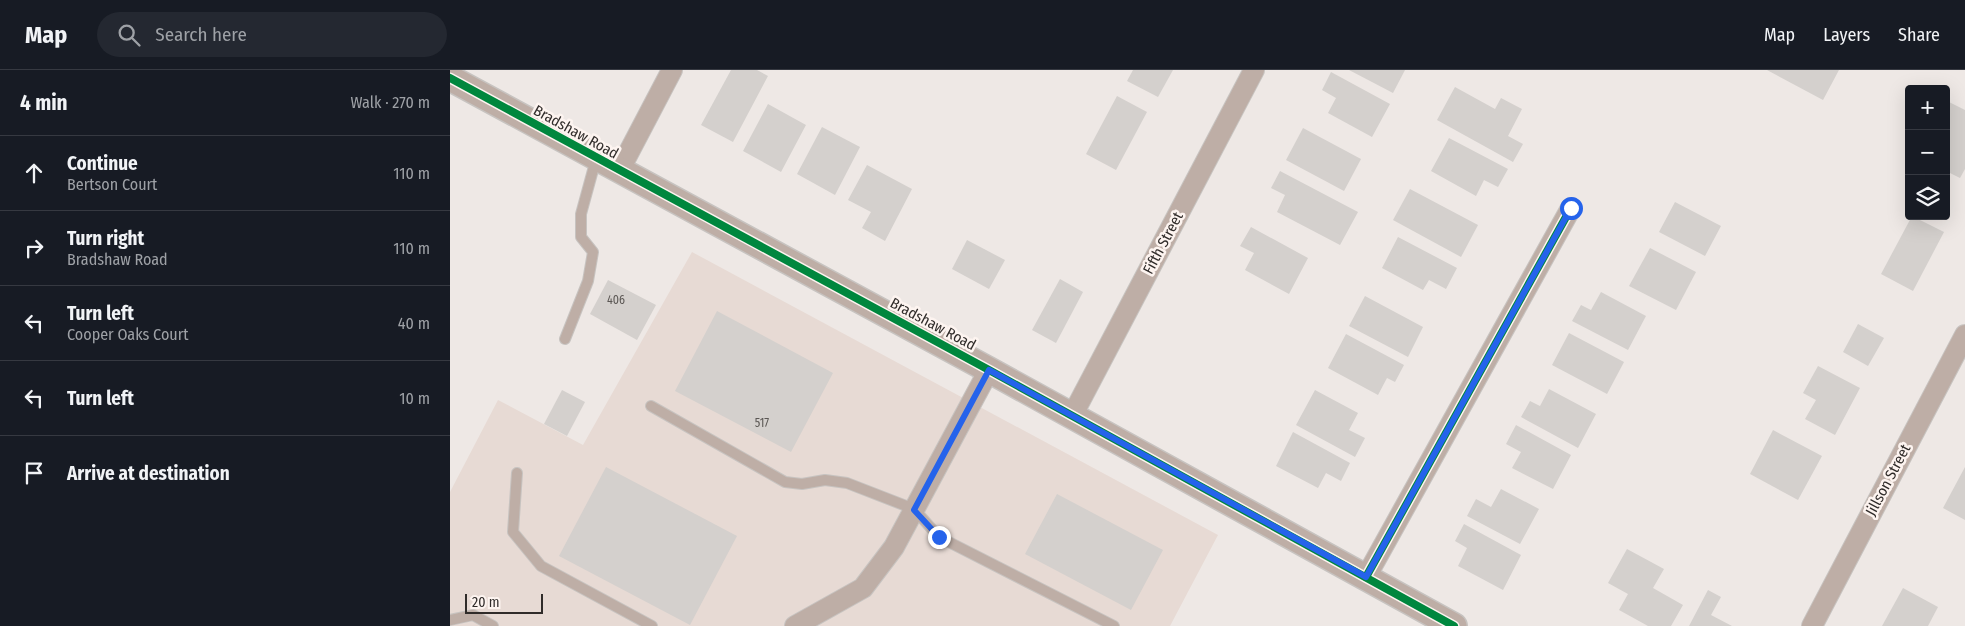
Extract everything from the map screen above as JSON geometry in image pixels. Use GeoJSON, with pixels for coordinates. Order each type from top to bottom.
{"type":"FeatureCollection","features":[{"type":"Feature","properties":{"kind":"street"},"geometry":{"type":"LineString","coordinates":[[619,171],[672,70]]}},
{"type":"Feature","properties":{"kind":"street","name":"Fifth Street"},"geometry":{"type":"LineString","coordinates":[[1072,416],[1254,70]]}},
{"type":"Feature","properties":{"kind":"street","name":"Bradshaw Road"},"geometry":{"type":"LineString","coordinates":[[450,78],[596,159],[989,370],[1454,626]]}},
{"type":"Feature","properties":{"kind":"street"},"geometry":{"type":"LineString","coordinates":[[1366,577],[1571,208]]}},
{"type":"Feature","properties":{"kind":"street","name":"Jillson Street"},"geometry":{"type":"LineString","coordinates":[[1812,626],[1965,335]]}},
{"type":"Feature","properties":{"kind":"street"},"geometry":{"type":"LineString","coordinates":[[795,626],[863,588],[894,547],[989,370]]}},
{"type":"Feature","properties":{"kind":"lane"},"geometry":{"type":"LineString","coordinates":[[565,339],[588,281],[593,252],[581,237],[581,214],[596,159]]}},
{"type":"Feature","properties":{"kind":"lane"},"geometry":{"type":"LineString","coordinates":[[650,406],[785,482],[802,484],[825,480],[847,483],[914,510],[939,537],[1114,626]]}},
{"type":"Feature","properties":{"kind":"lane"},"geometry":{"type":"LineString","coordinates":[[518,473],[513,532],[541,566],[652,626]]}},
{"type":"Feature","properties":{"kind":"lane"},"geometry":{"type":"LineString","coordinates":[[450,620],[473,615],[493,626]]}},
{"type":"Feature","properties":{"kind":"shaded area"},"geometry":{"type":"Polygon","coordinates":[[[692,252],[1218,535],[1170,626],[450,626],[450,492],[498,400],[583,445],[692,252]]]}},
{"type":"Feature","properties":{"kind":"building"},"geometry":{"type":"Polygon","coordinates":[[[731,70],[757,70],[768,76],[733,142],[701,125],[731,70]]]}},
{"type":"Feature","properties":{"kind":"building"},"geometry":{"type":"Polygon","coordinates":[[[1133,70],[1173,70],[1158,97],[1127,81],[1133,70]]]}},
{"type":"Feature","properties":{"kind":"building"},"geometry":{"type":"Polygon","coordinates":[[[1349,70],[1405,70],[1393,93],[1349,70]]]}},
{"type":"Feature","properties":{"kind":"building"},"geometry":{"type":"Polygon","coordinates":[[[1767,70],[1839,70],[1823,100],[1767,70]]]}},
{"type":"Feature","properties":{"kind":"building"},"geometry":{"type":"Polygon","coordinates":[[[1331,72],[1390,104],[1372,137],[1328,113],[1336,98],[1322,90],[1331,72]]]}},
{"type":"Feature","properties":{"kind":"building"},"geometry":{"type":"Polygon","coordinates":[[[1455,87],[1495,109],[1501,98],[1522,109],[1508,136],[1523,144],[1513,162],[1437,120],[1455,87]]]}},
{"type":"Feature","properties":{"kind":"building"},"geometry":{"type":"Polygon","coordinates":[[[1117,96],[1147,112],[1116,170],[1086,154],[1117,96]]]}},
{"type":"Feature","properties":{"kind":"building"},"geometry":{"type":"Polygon","coordinates":[[[1950,102],[1965,110],[1965,169],[1960,178],[1950,173],[1950,102]]]}},
{"type":"Feature","properties":{"kind":"building"},"geometry":{"type":"Polygon","coordinates":[[[768,104],[806,125],[781,172],[743,151],[768,104]]]}},
{"type":"Feature","properties":{"kind":"building"},"geometry":{"type":"Polygon","coordinates":[[[822,127],[860,147],[835,195],[797,174],[822,127]]]}},
{"type":"Feature","properties":{"kind":"building"},"geometry":{"type":"Polygon","coordinates":[[[1303,128],[1361,159],[1344,191],[1286,160],[1303,128]]]}},
{"type":"Feature","properties":{"kind":"building"},"geometry":{"type":"Polygon","coordinates":[[[1449,138],[1508,169],[1498,187],[1484,180],[1476,196],[1431,171],[1449,138]]]}},
{"type":"Feature","properties":{"kind":"building"},"geometry":{"type":"Polygon","coordinates":[[[867,165],[912,189],[885,241],[862,228],[871,212],[848,200],[867,165]]]}},
{"type":"Feature","properties":{"kind":"building"},"geometry":{"type":"Polygon","coordinates":[[[1280,171],[1358,212],[1340,245],[1277,212],[1285,195],[1271,188],[1280,171]]]}},
{"type":"Feature","properties":{"kind":"building"},"geometry":{"type":"Polygon","coordinates":[[[1410,189],[1478,225],[1461,257],[1393,220],[1410,189]]]}},
{"type":"Feature","properties":{"kind":"building"},"geometry":{"type":"Polygon","coordinates":[[[1675,202],[1721,226],[1705,256],[1659,232],[1675,202]]]}},
{"type":"Feature","properties":{"kind":"building"},"geometry":{"type":"Polygon","coordinates":[[[1910,220],[1920,220],[1944,232],[1913,291],[1881,274],[1910,220]]]}},
{"type":"Feature","properties":{"kind":"building"},"geometry":{"type":"Polygon","coordinates":[[[1251,227],[1308,258],[1289,294],[1245,270],[1254,253],[1240,246],[1251,227]]]}},
{"type":"Feature","properties":{"kind":"building"},"geometry":{"type":"Polygon","coordinates":[[[1398,237],[1457,268],[1446,289],[1429,280],[1423,290],[1382,268],[1398,237]]]}},
{"type":"Feature","properties":{"kind":"building"},"geometry":{"type":"Polygon","coordinates":[[[967,240],[1005,260],[989,289],[952,269],[967,240]]]}},
{"type":"Feature","properties":{"kind":"building"},"geometry":{"type":"Polygon","coordinates":[[[1650,248],[1696,272],[1676,310],[1629,286],[1650,248]]]}},
{"type":"Feature","properties":{"kind":"building"},"geometry":{"type":"Polygon","coordinates":[[[1060,279],[1083,292],[1056,343],[1032,330],[1060,279]]]}},
{"type":"Feature","properties":{"kind":"building"},"geometry":{"type":"Polygon","coordinates":[[[608,280],[656,305],[637,340],[590,314],[608,280]]]}},
{"type":"Feature","properties":{"kind":"building"},"geometry":{"type":"Polygon","coordinates":[[[1601,292],[1646,316],[1628,350],[1572,321],[1581,305],[1591,310],[1601,292]]]}},
{"type":"Feature","properties":{"kind":"building"},"geometry":{"type":"Polygon","coordinates":[[[1365,296],[1423,327],[1408,357],[1349,326],[1365,296]]]}},
{"type":"Feature","properties":{"kind":"building"},"geometry":{"type":"Polygon","coordinates":[[[717,311],[833,373],[791,452],[675,391],[717,311]]]}},
{"type":"Feature","properties":{"kind":"building"},"geometry":{"type":"Polygon","coordinates":[[[1858,324],[1884,338],[1868,366],[1843,352],[1858,324]]]}},
{"type":"Feature","properties":{"kind":"building"},"geometry":{"type":"Polygon","coordinates":[[[1569,333],[1624,362],[1607,394],[1552,365],[1569,333]]]}},
{"type":"Feature","properties":{"kind":"building"},"geometry":{"type":"Polygon","coordinates":[[[1346,334],[1404,365],[1395,382],[1387,378],[1378,395],[1328,368],[1346,334]]]}},
{"type":"Feature","properties":{"kind":"building"},"geometry":{"type":"Polygon","coordinates":[[[1818,366],[1860,388],[1835,435],[1805,419],[1816,400],[1803,393],[1818,366]]]}},
{"type":"Feature","properties":{"kind":"building"},"geometry":{"type":"Polygon","coordinates":[[[1549,389],[1596,414],[1578,448],[1521,417],[1530,401],[1540,406],[1549,389]]]}},
{"type":"Feature","properties":{"kind":"building"},"geometry":{"type":"Polygon","coordinates":[[[562,390],[585,402],[567,436],[544,424],[562,390]]]}},
{"type":"Feature","properties":{"kind":"building"},"geometry":{"type":"Polygon","coordinates":[[[1315,390],[1358,413],[1349,430],[1365,438],[1355,457],[1296,425],[1315,390]]]}},
{"type":"Feature","properties":{"kind":"building"},"geometry":{"type":"Polygon","coordinates":[[[1516,425],[1571,455],[1553,489],[1512,468],[1521,452],[1506,444],[1516,425]]]}},
{"type":"Feature","properties":{"kind":"building"},"geometry":{"type":"Polygon","coordinates":[[[1773,430],[1822,456],[1798,500],[1750,474],[1773,430]]]}},
{"type":"Feature","properties":{"kind":"building"},"geometry":{"type":"Polygon","coordinates":[[[1293,432],[1350,463],[1341,481],[1326,473],[1318,488],[1276,466],[1293,432]]]}},
{"type":"Feature","properties":{"kind":"building"},"geometry":{"type":"Polygon","coordinates":[[[606,467],[737,536],[690,625],[559,556],[606,467]]]}},
{"type":"Feature","properties":{"kind":"building"},"geometry":{"type":"Polygon","coordinates":[[[1965,467],[1965,520],[1943,508],[1965,467]]]}},
{"type":"Feature","properties":{"kind":"building"},"geometry":{"type":"Polygon","coordinates":[[[1501,489],[1539,509],[1520,544],[1467,516],[1476,499],[1491,507],[1501,489]]]}},
{"type":"Feature","properties":{"kind":"building"},"geometry":{"type":"Polygon","coordinates":[[[1057,494],[1163,550],[1131,610],[1025,554],[1057,494]]]}},
{"type":"Feature","properties":{"kind":"building"},"geometry":{"type":"Polygon","coordinates":[[[1464,524],[1521,555],[1503,590],[1458,566],[1467,548],[1455,541],[1464,524]]]}},
{"type":"Feature","properties":{"kind":"building"},"geometry":{"type":"Polygon","coordinates":[[[1627,549],[1664,569],[1653,588],[1683,605],[1671,626],[1648,626],[1619,610],[1628,594],[1608,583],[1627,549]]]}},
{"type":"Feature","properties":{"kind":"building"},"geometry":{"type":"Polygon","coordinates":[[[1903,588],[1938,607],[1928,626],[1882,626],[1903,588]]]}},
{"type":"Feature","properties":{"kind":"building"},"geometry":{"type":"Polygon","coordinates":[[[1708,590],[1721,597],[1711,615],[1732,626],[1689,626],[1708,590]]]}},
{"type":"Feature","properties":{"kind":"cycle path"},"geometry":{"type":"LineString","coordinates":[[450,78],[989,370],[1454,626]]}},
{"type":"Feature","properties":{"kind":"cycle path"},"geometry":{"type":"LineString","coordinates":[[1366,577],[1571,208]]}},
{"type":"Feature","properties":{"kind":"route"},"geometry":{"type":"LineString","coordinates":[[939,537],[914,510],[989,370],[1366,577],[1571,208]]}}]}
